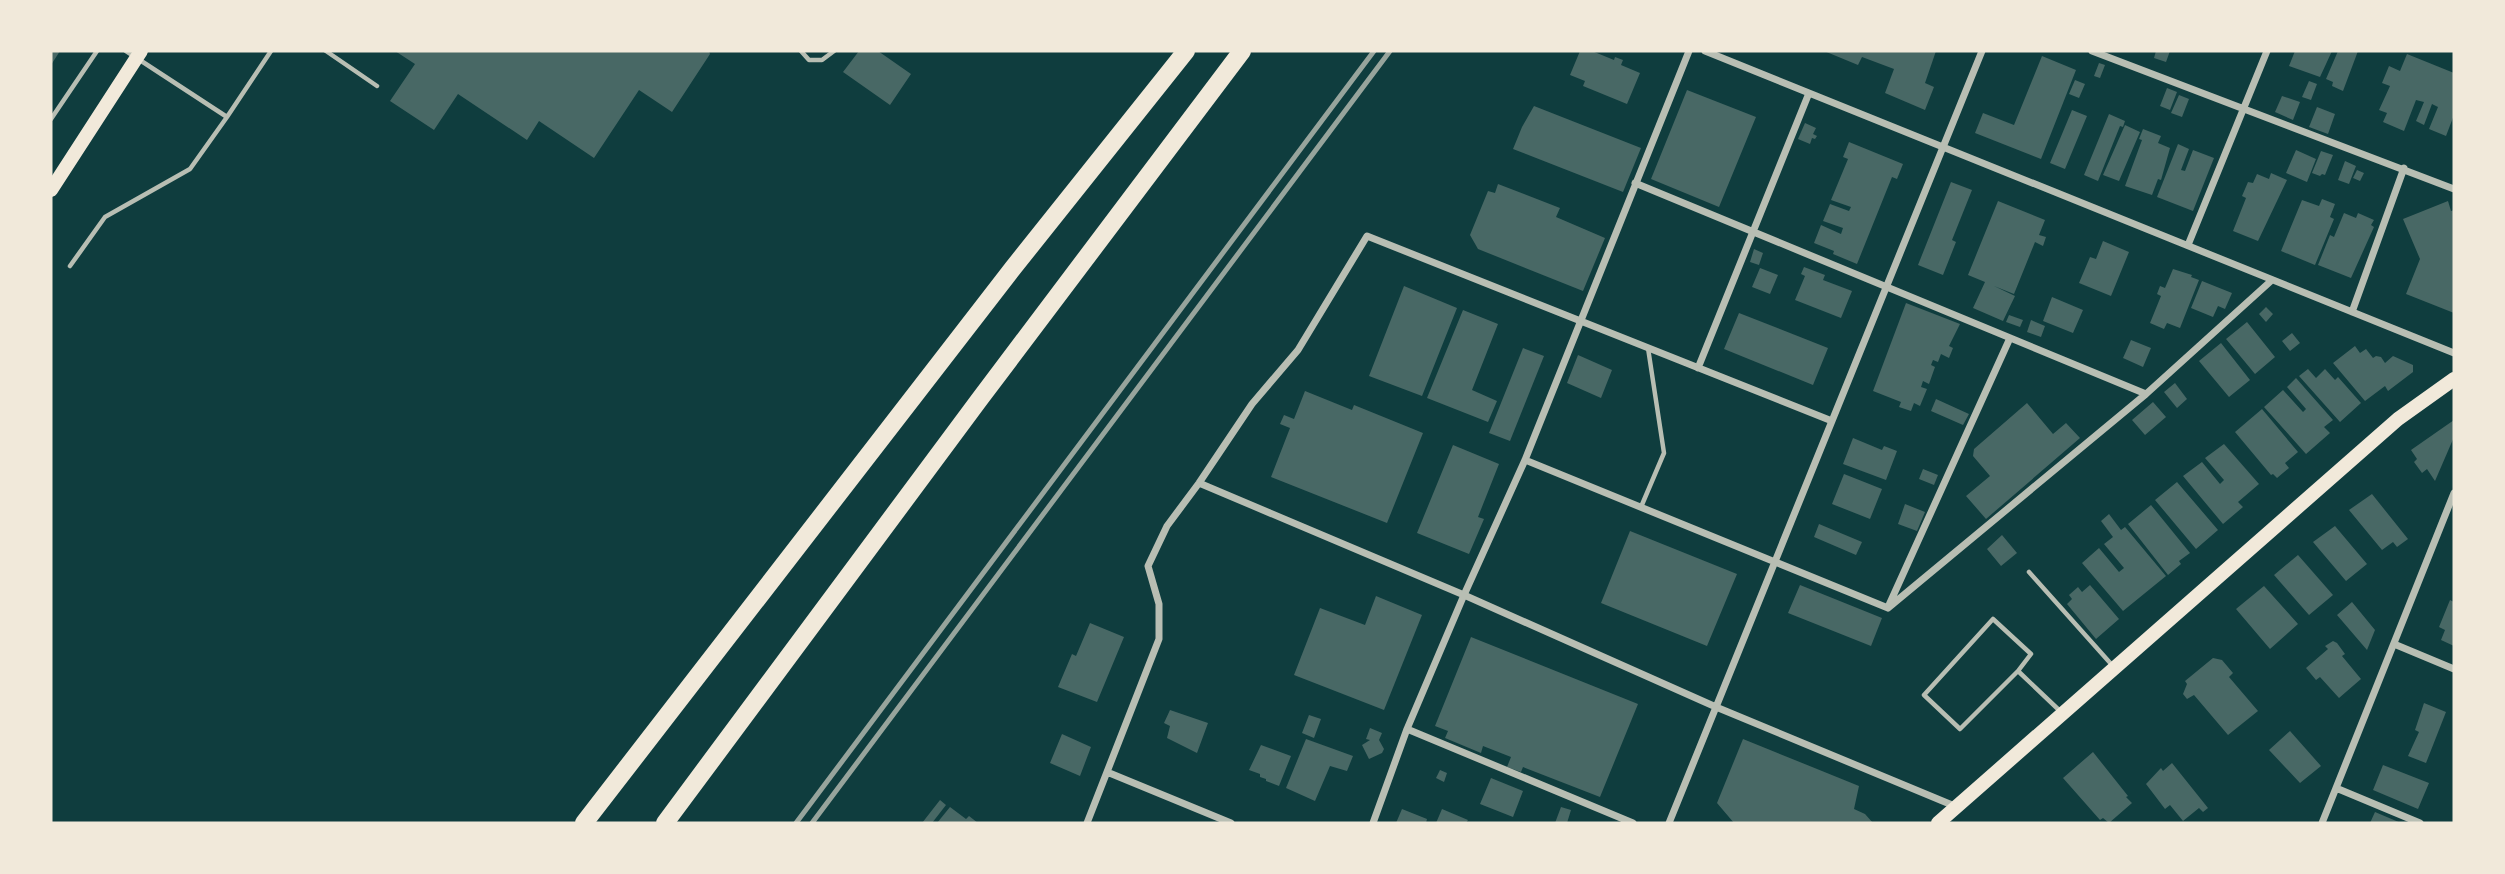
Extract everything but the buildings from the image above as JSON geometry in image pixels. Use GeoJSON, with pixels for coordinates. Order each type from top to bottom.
{"type":"FeatureCollection","features":[{"type":"Feature","properties":{"kind":"highway"},"geometry":{"type":"LineString","coordinates":[[584,823],[1013,268],[1186,51]]}},
{"type":"Feature","properties":{"kind":"highway"},"geometry":{"type":"LineString","coordinates":[[666,823],[1242,51]]}},
{"type":"Feature","properties":{"kind":"main road"},"geometry":{"type":"LineString","coordinates":[[51,190],[135,53]]}},
{"type":"Feature","properties":{"kind":"main road"},"geometry":{"type":"LineString","coordinates":[[1938,823],[2398,419],[2454,379]]}},
{"type":"Feature","properties":{"kind":"street"},"geometry":{"type":"LineString","coordinates":[[1373,823],[1407,729],[1525,460],[1689,51]]}},
{"type":"Feature","properties":{"kind":"street"},"geometry":{"type":"LineString","coordinates":[[1705,51],[2454,353]]}},
{"type":"Feature","properties":{"kind":"street"},"geometry":{"type":"LineString","coordinates":[[1669,823],[1982,51]]}},
{"type":"Feature","properties":{"kind":"street"},"geometry":{"type":"LineString","coordinates":[[2092,51],[2454,189]]}},
{"type":"Feature","properties":{"kind":"street"},"geometry":{"type":"LineString","coordinates":[[2188,245],[2267,51]]}},
{"type":"Feature","properties":{"kind":"street"},"geometry":{"type":"LineString","coordinates":[[1698,368],[1809,93]]}},
{"type":"Feature","properties":{"kind":"street"},"geometry":{"type":"LineString","coordinates":[[2352,312],[2404,169]]}},
{"type":"Feature","properties":{"kind":"street"},"geometry":{"type":"LineString","coordinates":[[1635,183],[2146,394]]}},
{"type":"Feature","properties":{"kind":"street"},"geometry":{"type":"LineString","coordinates":[[1087,823],[1159,639],[1159,604],[1148,566],[1167,526],[1252,404],[1298,351],[1367,236],[1832,421]]}},
{"type":"Feature","properties":{"kind":"street"},"geometry":{"type":"LineString","coordinates":[[1888,608],[2146,394],[2272,280]]}},
{"type":"Feature","properties":{"kind":"street"},"geometry":{"type":"LineString","coordinates":[[1888,608],[2010,338]]}},
{"type":"Feature","properties":{"kind":"street"},"geometry":{"type":"LineString","coordinates":[[1525,460],[1888,608]]}},
{"type":"Feature","properties":{"kind":"street"},"geometry":{"type":"LineString","coordinates":[[1199,483],[1464,595],[1716,707],[1958,807]]}},
{"type":"Feature","properties":{"kind":"street"},"geometry":{"type":"LineString","coordinates":[[2322,823],[2451,510],[2454,493]]}},
{"type":"Feature","properties":{"kind":"street"},"geometry":{"type":"LineString","coordinates":[[2394,644],[2454,669]]}},
{"type":"Feature","properties":{"kind":"street"},"geometry":{"type":"LineString","coordinates":[[1407,729],[1633,823]]}},
{"type":"Feature","properties":{"kind":"street"},"geometry":{"type":"LineString","coordinates":[[1107,772],[1231,823]]}},
{"type":"Feature","properties":{"kind":"street"},"geometry":{"type":"LineString","coordinates":[[2336,788],[2420,823]]}},
{"type":"Feature","properties":{"kind":"lane"},"geometry":{"type":"LineString","coordinates":[[51,119],[97,51]]}},
{"type":"Feature","properties":{"kind":"lane"},"geometry":{"type":"LineString","coordinates":[[70,266],[105,217],[190,169],[271,51]]}},
{"type":"Feature","properties":{"kind":"lane"},"geometry":{"type":"LineString","coordinates":[[326,51],[377,86]]}},
{"type":"Feature","properties":{"kind":"lane"},"geometry":{"type":"LineString","coordinates":[[801,51],[809,60],[822,60],[834,51]]}},
{"type":"Feature","properties":{"kind":"lane"},"geometry":{"type":"LineString","coordinates":[[135,53],[227,117]]}},
{"type":"Feature","properties":{"kind":"lane"},"geometry":{"type":"LineString","coordinates":[[1641,507],[1664,453],[1648,348]]}},
{"type":"Feature","properties":{"kind":"lane"},"geometry":{"type":"LineString","coordinates":[[2029,572],[2115,669]]}},
{"type":"Feature","properties":{"kind":"lane"},"geometry":{"type":"LineString","coordinates":[[1993,619],[2031,654],[2018,671],[1960,729],[1924,695],[1993,619]]}},
{"type":"Feature","properties":{"kind":"lane"},"geometry":{"type":"LineString","coordinates":[[2018,671],[2063,715]]}},
{"type":"Feature","properties":{"kind":"railway"},"geometry":{"type":"LineString","coordinates":[[796,823],[1374,51]]}},
{"type":"Feature","properties":{"kind":"railway"},"geometry":{"type":"LineString","coordinates":[[812,823],[1390,51]]}}]}
